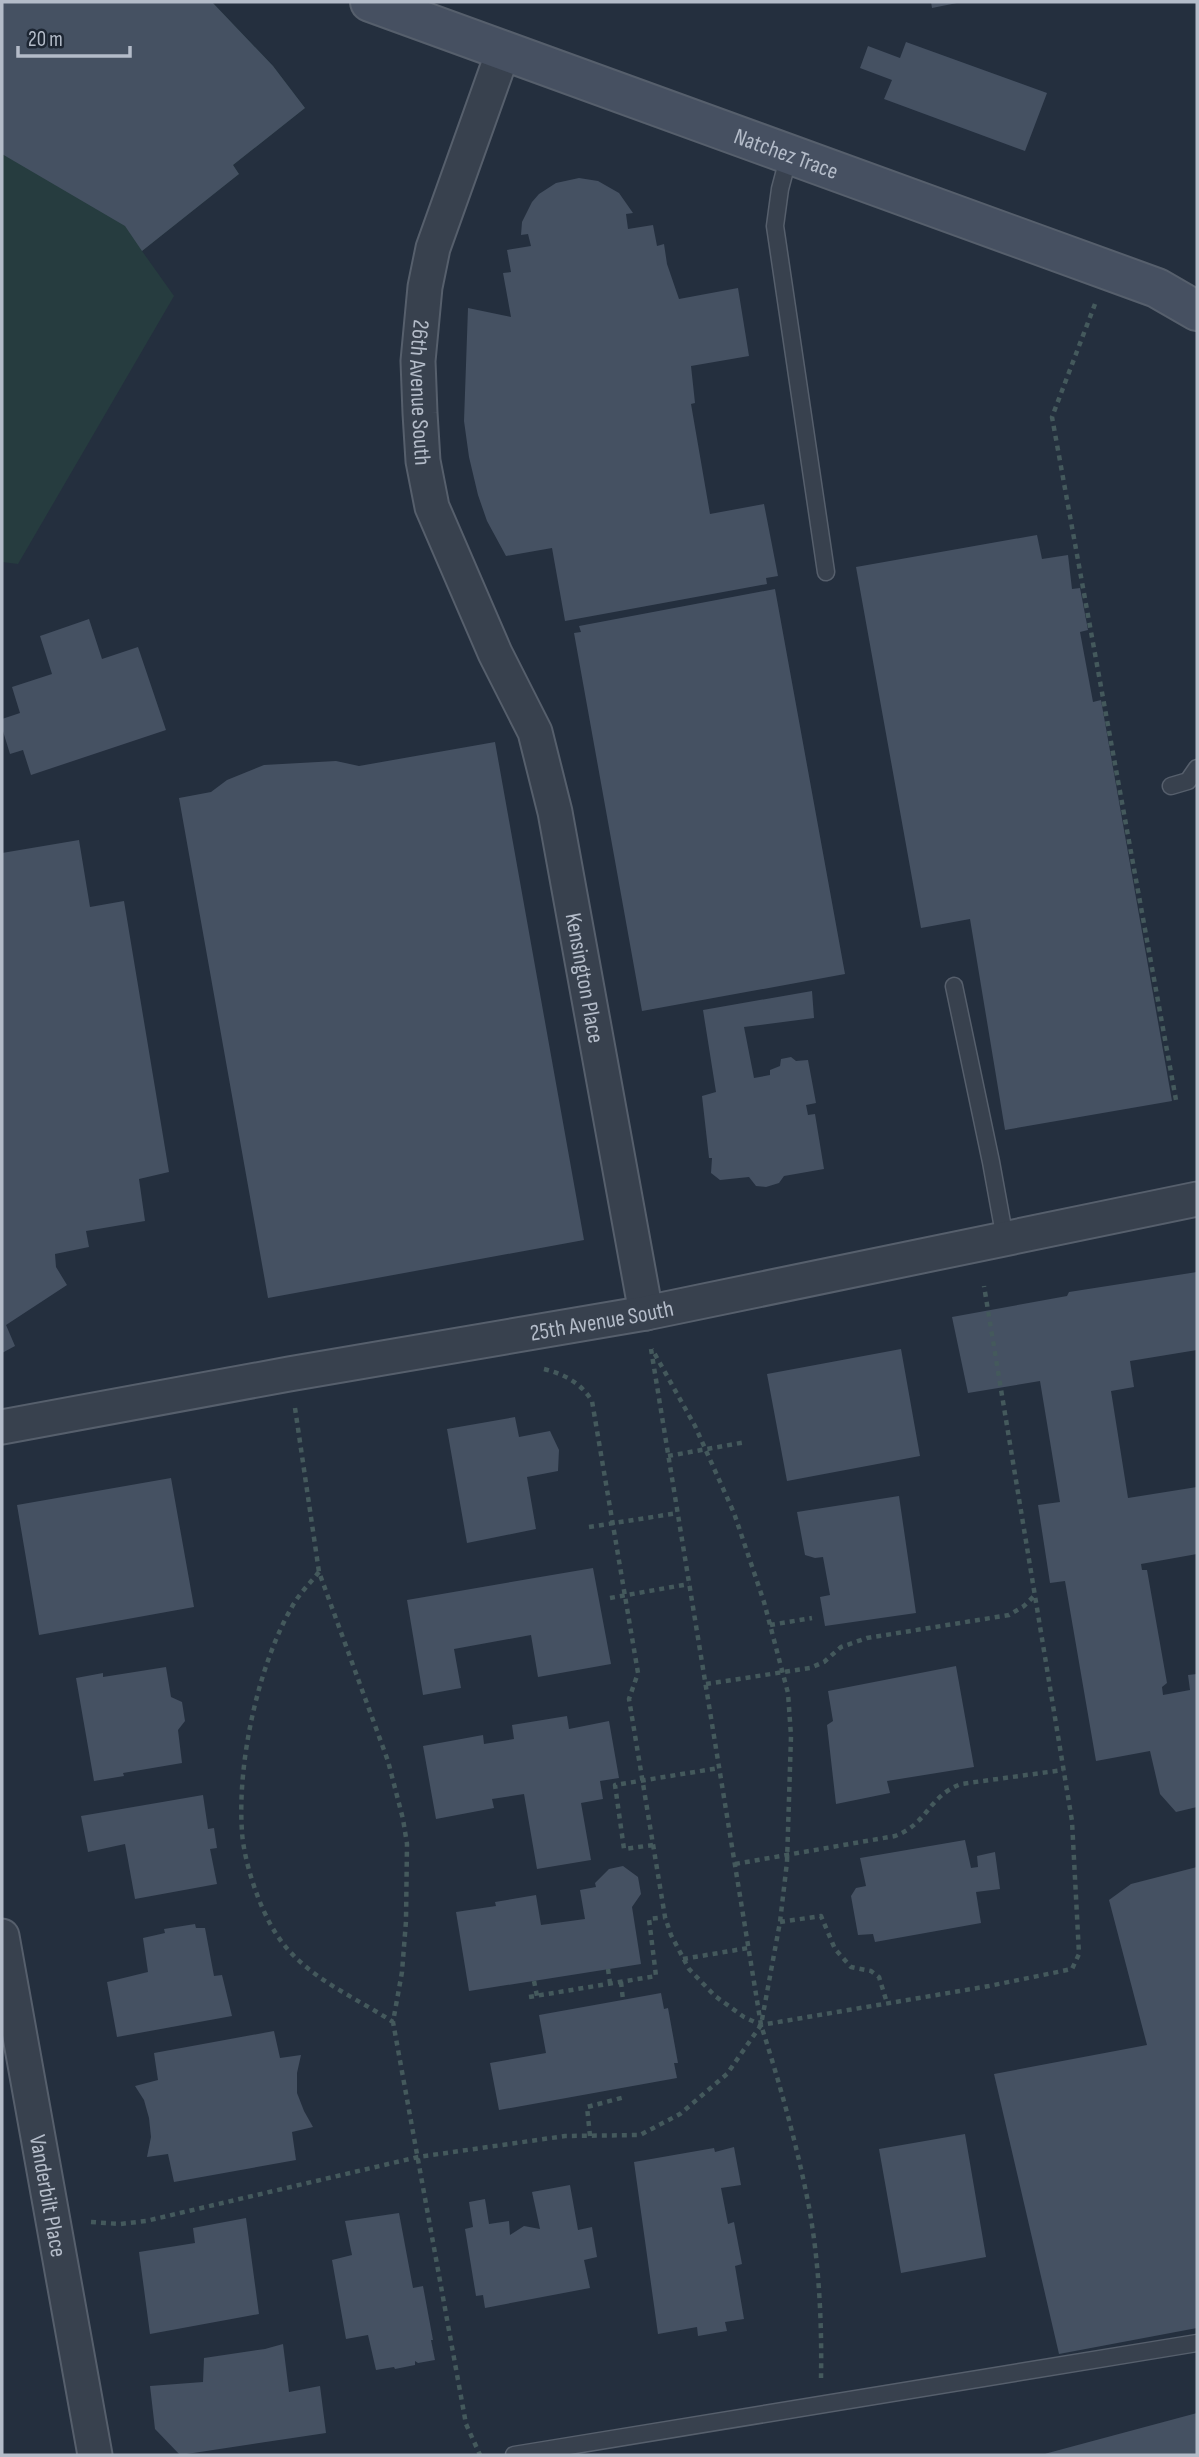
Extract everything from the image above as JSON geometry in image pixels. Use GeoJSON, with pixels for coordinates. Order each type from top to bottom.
{"type":"FeatureCollection","features":[{"type":"Feature","properties":{"kind":"main road","name":"Natchez Trace"},"geometry":{"type":"LineString","coordinates":[[370,2],[1157,288],[1197,311]]}},
{"type":"Feature","properties":{"kind":"street","name":"26th Avenue South"},"geometry":{"type":"LineString","coordinates":[[495,653],[432,507],[423,461],[418,361],[425,287],[433,248],[504,49]]}},
{"type":"Feature","properties":{"kind":"street","name":"Kensington Place"},"geometry":{"type":"LineString","coordinates":[[495,653],[536,732],[555,812],[646,1313]]}},
{"type":"Feature","properties":{"kind":"street","name":"25th Avenue South"},"geometry":{"type":"LineString","coordinates":[[2,1427],[289,1374],[646,1313],[1197,1199]]}},
{"type":"Feature","properties":{"kind":"street","name":"Vanderbilt Place"},"geometry":{"type":"LineString","coordinates":[[2,1936],[95,2455]]}},
{"type":"Feature","properties":{"kind":"lane"},"geometry":{"type":"LineString","coordinates":[[789,155],[780,189],[775,226],[826,572]]}},
{"type":"Feature","properties":{"kind":"lane"},"geometry":{"type":"LineString","coordinates":[[1171,786],[1194,778]]}},
{"type":"Feature","properties":{"kind":"lane"},"geometry":{"type":"LineString","coordinates":[[954,986],[1005,1239]]}},
{"type":"Feature","properties":{"kind":"lane"},"geometry":{"type":"LineString","coordinates":[[514,2455],[1197,2343]]}},
{"type":"Feature","properties":{"kind":"path"},"geometry":{"type":"LineString","coordinates":[[1097,300],[1052,416],[1175,1100]]}},
{"type":"Feature","properties":{"kind":"path"},"geometry":{"type":"LineString","coordinates":[[537,1367],[572,1380],[592,1401],[638,1673],[629,1699],[642,1781],[665,1917],[683,1959],[715,1996],[744,2017],[761,2025],[887,2003],[1072,1969],[1079,1954],[1072,1822],[984,1286]]}},
{"type":"Feature","properties":{"kind":"path"},"geometry":{"type":"LineString","coordinates":[[91,2222],[120,2224],[146,2221],[418,2157],[565,2136],[640,2135],[680,2114],[727,2074],[761,2025],[779,1922],[787,1855],[791,1736],[789,1693],[738,1524],[706,1449],[650,1345],[761,2025],[809,2209],[821,2353],[820,2405]]}},
{"type":"Feature","properties":{"kind":"path"},"geometry":{"type":"LineString","coordinates":[[295,1408],[319,1572],[381,1739],[403,1819],[407,1844],[406,1921],[402,1972],[393,2022],[466,2424],[480,2455]]}},
{"type":"Feature","properties":{"kind":"path"},"geometry":{"type":"LineString","coordinates":[[668,1456],[747,1442]]}},
{"type":"Feature","properties":{"kind":"path"},"geometry":{"type":"LineString","coordinates":[[589,1527],[677,1513]]}},
{"type":"Feature","properties":{"kind":"path"},"geometry":{"type":"LineString","coordinates":[[319,1572],[294,1603],[264,1670],[254,1704],[242,1801],[242,1834],[260,1901],[276,1933],[298,1960],[321,1979],[393,2022]]}},
{"type":"Feature","properties":{"kind":"path"},"geometry":{"type":"LineString","coordinates":[[610,1598],[689,1584]]}},
{"type":"Feature","properties":{"kind":"path"},"geometry":{"type":"LineString","coordinates":[[706,1684],[810,1668],[824,1662],[841,1647],[867,1637],[1009,1615],[1035,1595]]}},
{"type":"Feature","properties":{"kind":"path"},"geometry":{"type":"LineString","coordinates":[[770,1625],[812,1618]]}},
{"type":"Feature","properties":{"kind":"path"},"geometry":{"type":"LineString","coordinates":[[653,1845],[624,1849],[615,1785],[719,1768]]}},
{"type":"Feature","properties":{"kind":"path"},"geometry":{"type":"LineString","coordinates":[[735,1864],[895,1836],[906,1832],[923,1818],[941,1794],[961,1784],[1063,1770]]}},
{"type":"Feature","properties":{"kind":"path"},"geometry":{"type":"LineString","coordinates":[[779,1922],[821,1916],[835,1949],[851,1967],[871,1971],[879,1977],[887,2003]]}},
{"type":"Feature","properties":{"kind":"path"},"geometry":{"type":"LineString","coordinates":[[529,1997],[656,1976],[649,1919],[665,1917]]}},
{"type":"Feature","properties":{"kind":"path"},"geometry":{"type":"LineString","coordinates":[[683,1959],[748,1948]]}},
{"type":"Feature","properties":{"kind":"path"},"geometry":{"type":"LineString","coordinates":[[608,1969],[610,1983]]}},
{"type":"Feature","properties":{"kind":"path"},"geometry":{"type":"LineString","coordinates":[[534,1981],[537,1996]]}},
{"type":"Feature","properties":{"kind":"path"},"geometry":{"type":"LineString","coordinates":[[621,1982],[623,2000]]}},
{"type":"Feature","properties":{"kind":"path"},"geometry":{"type":"LineString","coordinates":[[590,2136],[587,2107],[625,2098]]}},
{"type":"Feature","properties":{"kind":"green space"},"geometry":{"type":"Polygon","coordinates":[[[2,2],[212,2],[273,66],[305,108],[233,165],[239,174],[142,251],[174,296],[18,564],[2,562],[2,2]]]}},
{"type":"Feature","properties":{"kind":"building"},"geometry":{"type":"Polygon","coordinates":[[[2,2],[212,2],[273,66],[305,108],[233,165],[239,174],[142,251],[125,226],[2,154],[2,2]]]}},
{"type":"Feature","properties":{"kind":"building"},"geometry":{"type":"Polygon","coordinates":[[[931,2],[957,2],[957,3],[932,8],[931,2]]]}},
{"type":"Feature","properties":{"kind":"building"},"geometry":{"type":"Polygon","coordinates":[[[906,42],[1047,93],[1025,151],[884,99],[892,80],[860,68],[868,46],[900,58],[906,42]]]}},
{"type":"Feature","properties":{"kind":"building"},"geometry":{"type":"Polygon","coordinates":[[[579,178],[598,181],[619,193],[633,213],[626,214],[628,229],[653,225],[657,246],[664,244],[667,264],[679,299],[738,288],[749,356],[691,366],[695,403],[691,404],[710,514],[764,504],[778,576],[766,578],[767,584],[565,621],[552,548],[506,556],[487,521],[469,457],[464,421],[468,308],[511,317],[503,273],[511,272],[507,250],[531,246],[528,234],[521,235],[522,222],[539,194],[556,183],[579,178]]]}},
{"type":"Feature","properties":{"kind":"building"},"geometry":{"type":"Polygon","coordinates":[[[1037,535],[1042,559],[1068,555],[1072,589],[1080,588],[1088,630],[1080,632],[1093,702],[1101,700],[1172,1101],[1005,1130],[970,919],[921,928],[856,567],[1037,535]]]}},
{"type":"Feature","properties":{"kind":"building"},"geometry":{"type":"Polygon","coordinates":[[[775,589],[845,974],[642,1011],[574,633],[581,632],[579,626],[775,589]]]}},
{"type":"Feature","properties":{"kind":"building"},"geometry":{"type":"Polygon","coordinates":[[[89,619],[102,659],[138,647],[166,730],[31,775],[23,750],[10,754],[2,728],[2,719],[20,713],[12,687],[52,674],[40,636],[89,619]]]}},
{"type":"Feature","properties":{"kind":"building"},"geometry":{"type":"Polygon","coordinates":[[[495,742],[584,1240],[268,1298],[179,798],[211,792],[227,780],[264,765],[336,761],[359,766],[495,742]]]}},
{"type":"Feature","properties":{"kind":"building"},"geometry":{"type":"Polygon","coordinates":[[[79,840],[90,907],[124,901],[169,1172],[139,1179],[145,1221],[86,1231],[89,1247],[55,1254],[56,1267],[67,1285],[6,1325],[15,1346],[2,1353],[2,853],[79,840]]]}},
{"type":"Feature","properties":{"kind":"building"},"geometry":{"type":"Polygon","coordinates":[[[812,991],[814,1018],[744,1027],[754,1078],[770,1075],[770,1070],[780,1066],[781,1059],[791,1057],[796,1061],[808,1060],[816,1103],[806,1105],[808,1115],[815,1114],[824,1169],[784,1176],[779,1183],[766,1187],[756,1186],[749,1177],[720,1180],[711,1173],[712,1158],[709,1158],[702,1096],[716,1092],[703,1010],[812,991]]]}},
{"type":"Feature","properties":{"kind":"building"},"geometry":{"type":"Polygon","coordinates":[[[1197,1272],[1197,1350],[1130,1361],[1134,1387],[1111,1391],[1128,1498],[1197,1487],[1197,1554],[1141,1564],[1142,1570],[1147,1570],[1167,1683],[1162,1687],[1163,1695],[1190,1690],[1188,1675],[1197,1674],[1197,1807],[1176,1812],[1160,1794],[1150,1751],[1096,1761],[1065,1581],[1050,1583],[1038,1505],[1060,1502],[1040,1381],[968,1393],[952,1317],[1067,1296],[1069,1292],[1197,1272]]]}},
{"type":"Feature","properties":{"kind":"building"},"geometry":{"type":"Polygon","coordinates":[[[901,1349],[920,1456],[787,1481],[767,1374],[901,1349]]]}},
{"type":"Feature","properties":{"kind":"building"},"geometry":{"type":"Polygon","coordinates":[[[515,1417],[519,1437],[550,1431],[559,1450],[558,1471],[527,1477],[536,1529],[467,1543],[447,1429],[515,1417]]]}},
{"type":"Feature","properties":{"kind":"building"},"geometry":{"type":"Polygon","coordinates":[[[171,1478],[194,1607],[39,1635],[17,1505],[171,1478]]]}},
{"type":"Feature","properties":{"kind":"building"},"geometry":{"type":"Polygon","coordinates":[[[899,1496],[916,1613],[825,1626],[820,1597],[830,1595],[823,1557],[805,1555],[797,1512],[899,1496]]]}},
{"type":"Feature","properties":{"kind":"building"},"geometry":{"type":"Polygon","coordinates":[[[593,1568],[611,1664],[538,1677],[531,1635],[454,1649],[461,1688],[423,1695],[407,1600],[593,1568]]]}},
{"type":"Feature","properties":{"kind":"building"},"geometry":{"type":"Polygon","coordinates":[[[956,1666],[974,1767],[887,1781],[890,1793],[836,1804],[827,1725],[833,1721],[828,1691],[956,1666]]]}},
{"type":"Feature","properties":{"kind":"building"},"geometry":{"type":"Polygon","coordinates":[[[166,1667],[171,1697],[182,1702],[185,1721],[178,1730],[182,1763],[94,1781],[76,1678],[103,1673],[103,1677],[166,1667]]]}},
{"type":"Feature","properties":{"kind":"building"},"geometry":{"type":"Polygon","coordinates":[[[567,1716],[569,1729],[609,1721],[619,1778],[600,1781],[603,1799],[581,1803],[591,1860],[537,1869],[524,1794],[492,1799],[494,1808],[436,1819],[423,1746],[483,1735],[484,1744],[514,1739],[512,1725],[567,1716]]]}},
{"type":"Feature","properties":{"kind":"building"},"geometry":{"type":"Polygon","coordinates":[[[203,1795],[208,1829],[214,1828],[217,1848],[210,1849],[217,1884],[135,1899],[125,1844],[88,1852],[81,1816],[203,1795]]]}},
{"type":"Feature","properties":{"kind":"building"},"geometry":{"type":"Polygon","coordinates":[[[965,1840],[971,1868],[978,1867],[977,1856],[995,1852],[1000,1889],[976,1892],[981,1923],[875,1942],[873,1934],[858,1935],[851,1896],[856,1888],[866,1886],[860,1858],[965,1840]]]}},
{"type":"Feature","properties":{"kind":"building"},"geometry":{"type":"Polygon","coordinates":[[[623,1866],[638,1877],[641,1894],[632,1907],[641,1964],[469,1991],[456,1912],[496,1906],[495,1902],[536,1895],[541,1925],[585,1919],[580,1890],[596,1887],[595,1883],[609,1869],[623,1866]]]}},
{"type":"Feature","properties":{"kind":"building"},"geometry":{"type":"Polygon","coordinates":[[[1197,1867],[1197,2328],[1059,2354],[994,2074],[1147,2045],[1109,1900],[1131,1884],[1197,1867]]]}},
{"type":"Feature","properties":{"kind":"building"},"geometry":{"type":"Polygon","coordinates":[[[195,1924],[196,1928],[205,1928],[214,1976],[222,1975],[232,2016],[117,2037],[107,1982],[148,1972],[143,1938],[165,1933],[164,1929],[195,1924]]]}},
{"type":"Feature","properties":{"kind":"building"},"geometry":{"type":"Polygon","coordinates":[[[661,1993],[664,2009],[668,2008],[678,2063],[674,2063],[677,2078],[499,2110],[490,2063],[546,2053],[539,2015],[661,1993]]]}},
{"type":"Feature","properties":{"kind":"building"},"geometry":{"type":"Polygon","coordinates":[[[274,2031],[280,2058],[301,2055],[297,2093],[313,2127],[292,2132],[296,2160],[174,2182],[168,2154],[147,2157],[151,2137],[149,2118],[144,2100],[135,2086],[158,2080],[154,2053],[274,2031]]]}},
{"type":"Feature","properties":{"kind":"building"},"geometry":{"type":"Polygon","coordinates":[[[965,2134],[986,2257],[901,2273],[879,2149],[965,2134]]]}},
{"type":"Feature","properties":{"kind":"building"},"geometry":{"type":"Polygon","coordinates":[[[734,2147],[741,2185],[721,2188],[728,2224],[734,2222],[742,2264],[735,2266],[744,2319],[725,2322],[727,2331],[698,2336],[697,2327],[658,2334],[634,2162],[714,2148],[715,2152],[734,2147]]]}},
{"type":"Feature","properties":{"kind":"building"},"geometry":{"type":"Polygon","coordinates":[[[570,2185],[578,2230],[592,2227],[597,2257],[584,2260],[590,2288],[485,2308],[483,2295],[476,2296],[465,2229],[473,2227],[469,2202],[485,2199],[489,2224],[509,2221],[510,2235],[524,2226],[540,2229],[532,2192],[570,2185]]]}},
{"type":"Feature","properties":{"kind":"building"},"geometry":{"type":"Polygon","coordinates":[[[399,2213],[413,2288],[423,2286],[435,2360],[418,2363],[415,2361],[415,2365],[376,2370],[368,2335],[346,2339],[332,2260],[352,2255],[345,2221],[399,2213]]]}},
{"type":"Feature","properties":{"kind":"building"},"geometry":{"type":"Polygon","coordinates":[[[246,2218],[259,2314],[150,2334],[139,2252],[195,2243],[193,2228],[246,2218]]]}},
{"type":"Feature","properties":{"kind":"building"},"geometry":{"type":"Polygon","coordinates":[[[283,2344],[289,2392],[320,2386],[326,2433],[180,2455],[155,2429],[150,2386],[203,2382],[204,2358],[283,2344]]]}},
{"type":"Feature","properties":{"kind":"building"},"geometry":{"type":"Polygon","coordinates":[[[1197,2413],[1197,2455],[1042,2455],[1048,2453],[1197,2413]]]}}]}
